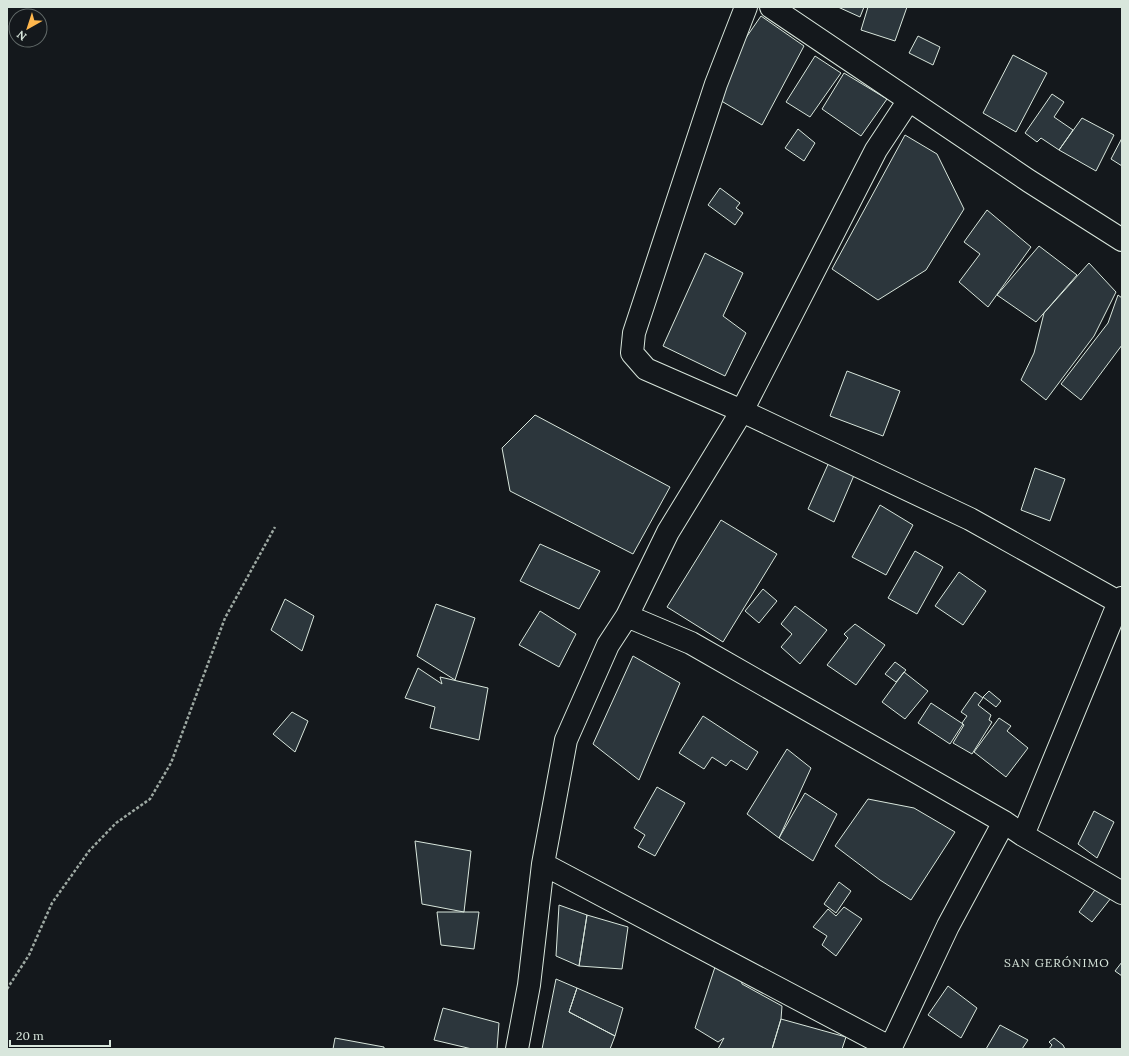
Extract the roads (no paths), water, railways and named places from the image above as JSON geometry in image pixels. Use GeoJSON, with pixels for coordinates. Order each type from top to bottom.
{"type":"FeatureCollection","features":[{"type":"Feature","properties":{"kind":"street"},"geometry":{"type":"LineString","coordinates":[[746,7],[716,84],[634,333],[632,353],[646,369],[742,411],[970,518],[1121,601],[1023,835]]}},
{"type":"Feature","properties":{"kind":"street"},"geometry":{"type":"LineString","coordinates":[[771,7],[1023,177],[1122,240]]}},
{"type":"Feature","properties":{"kind":"street"},"geometry":{"type":"LineString","coordinates":[[517,1049],[529,985],[543,864],[566,740],[608,645],[627,616],[668,532],[742,411],[876,150],[909,100]]}},
{"type":"Feature","properties":{"kind":"street"},"geometry":{"type":"LineString","coordinates":[[627,616],[691,643],[1004,822],[1023,835],[1122,893]]}},
{"type":"Feature","properties":{"kind":"street"},"geometry":{"type":"LineString","coordinates":[[543,864],[890,1048],[948,926],[1004,822]]}},
{"type":"Feature","properties":{"kind":"district","name":"SAN GERÓNIMO"},"geometry":{"type":"Point","coordinates":[1057,962]}}]}
